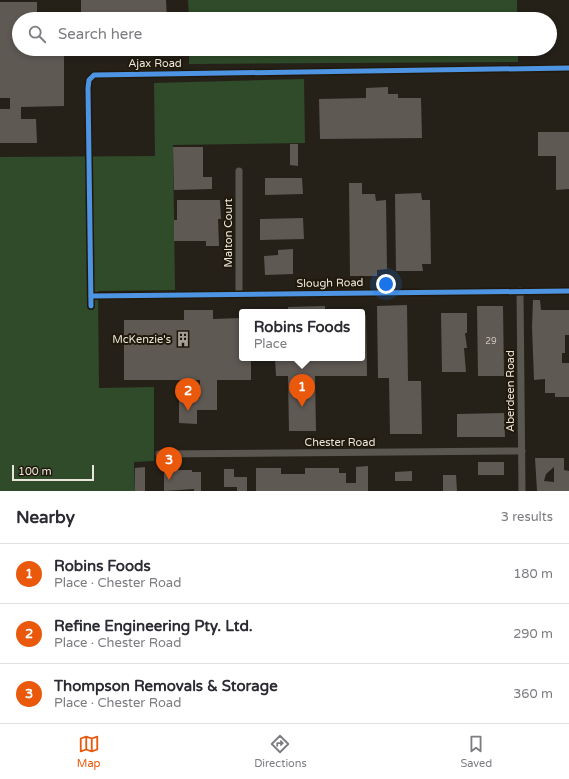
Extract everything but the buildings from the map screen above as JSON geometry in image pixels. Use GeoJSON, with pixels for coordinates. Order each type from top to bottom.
{"type":"FeatureCollection","features":[{"type":"Feature","properties":{"kind":"street","name":"Ajax Road"},"geometry":{"type":"LineString","coordinates":[[91,306],[88,88],[89,80],[94,75],[569,68]]}},
{"type":"Feature","properties":{"kind":"street","name":"Malton Court"},"geometry":{"type":"LineString","coordinates":[[239,172],[239,294]]}},
{"type":"Feature","properties":{"kind":"street","name":"Aberdeen Road"},"geometry":{"type":"LineString","coordinates":[[520,291],[522,491]]}},
{"type":"Feature","properties":{"kind":"street","name":"Slough Road"},"geometry":{"type":"LineString","coordinates":[[91,296],[569,291]]}},
{"type":"Feature","properties":{"kind":"street","name":"Chester Road"},"geometry":{"type":"LineString","coordinates":[[159,454],[522,451]]}},
{"type":"Feature","properties":{"kind":"green space"},"geometry":{"type":"Polygon","coordinates":[[[188,0],[517,0],[517,12],[189,12],[188,0]]]}},
{"type":"Feature","properties":{"kind":"green space"},"geometry":{"type":"Polygon","coordinates":[[[189,56],[518,56],[518,62],[189,64],[189,56]]]}},
{"type":"Feature","properties":{"kind":"green space"},"geometry":{"type":"Polygon","coordinates":[[[304,79],[305,143],[173,145],[175,290],[98,291],[99,388],[154,387],[154,461],[134,462],[135,491],[0,491],[0,157],[155,156],[154,83],[304,79]]]}},
{"type":"Feature","properties":{"kind":"cycle path"},"geometry":{"type":"LineString","coordinates":[[91,306],[88,88],[89,80],[94,75],[569,68]]}},
{"type":"Feature","properties":{"kind":"cycle path"},"geometry":{"type":"LineString","coordinates":[[91,296],[569,291]]}},
{"type":"Feature","properties":{"kind":"place","name":"McKenzie's"},"geometry":{"type":"Point","coordinates":[183,339]}},
{"type":"Feature","properties":{"kind":"place","name":"Robins Foods"},"geometry":{"type":"Point","coordinates":[302,407]}},
{"type":"Feature","properties":{"kind":"place","name":"Refine Engineering Pty. Ltd."},"geometry":{"type":"Point","coordinates":[188,411]}},
{"type":"Feature","properties":{"kind":"place","name":"Thompson Removals & Storage"},"geometry":{"type":"Point","coordinates":[169,480]}}]}
